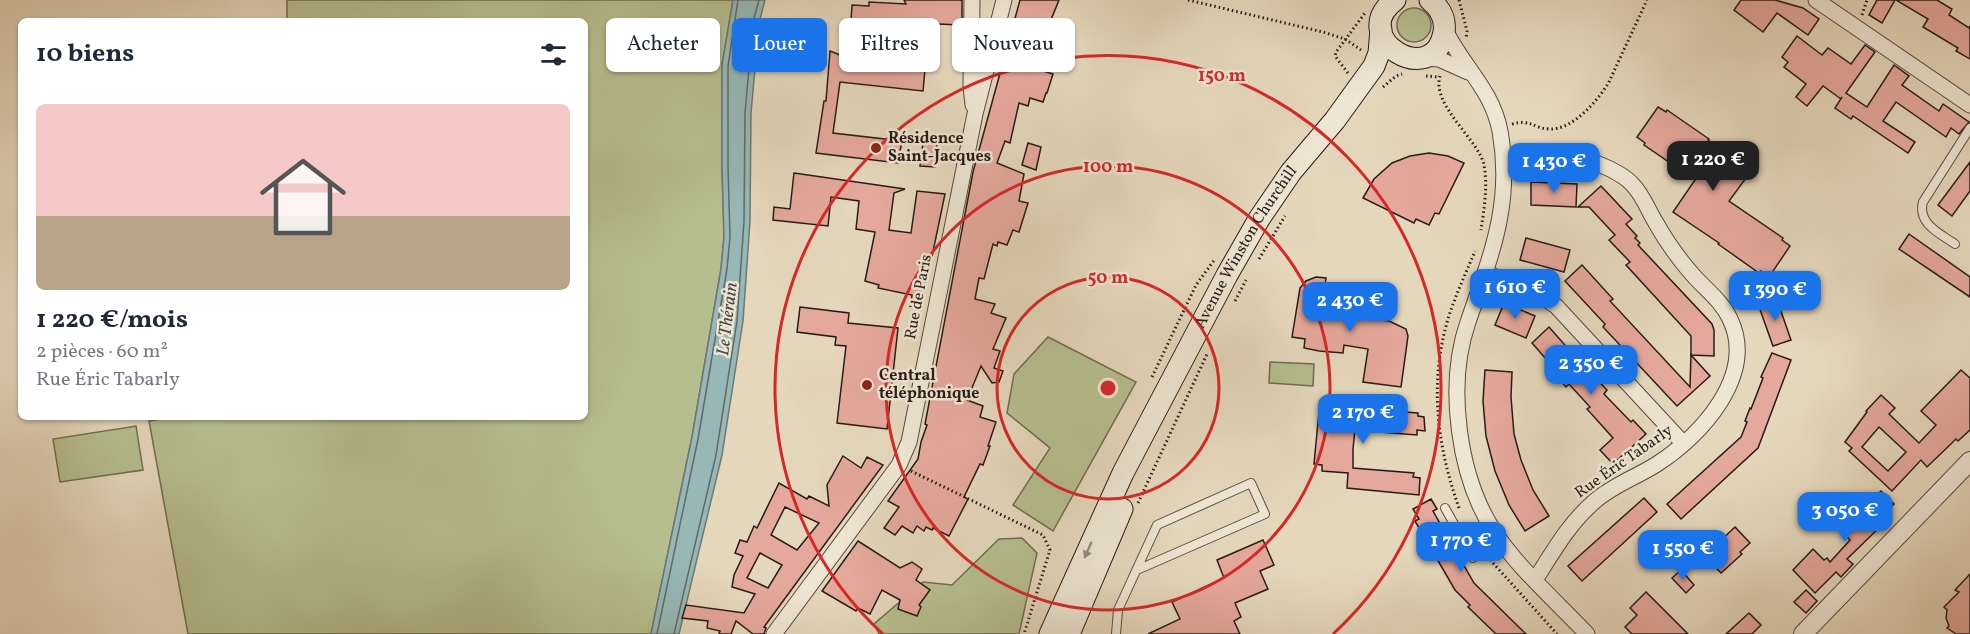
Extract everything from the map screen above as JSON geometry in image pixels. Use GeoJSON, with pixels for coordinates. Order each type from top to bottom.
{"type":"FeatureCollection","features":[{"type":"Feature","properties":{"kind":"main road","name":"Avenue Winston Churchill"},"geometry":{"type":"LineString","coordinates":[[1050,634],[1123,473],[1227,275],[1259,219],[1291,172],[1335,120],[1377,60],[1383,16],[1388,6],[1395,0]]}},
{"type":"Feature","properties":{"kind":"main road"},"geometry":{"type":"LineString","coordinates":[[1430,0],[1444,15]]}},
{"type":"Feature","properties":{"kind":"main road","name":"Avenue Winston Churchill"},"geometry":{"type":"LineString","coordinates":[[1335,120],[1384,73],[1413,66],[1432,52],[1438,46],[1444,15]]}},
{"type":"Feature","properties":{"kind":"main road"},"geometry":{"type":"LineString","coordinates":[[1381,29],[1388,47],[1413,66]]}},
{"type":"Feature","properties":{"kind":"main road","name":"Avenue Winston Churchill"},"geometry":{"type":"LineString","coordinates":[[1069,634],[1170,386]]}},
{"type":"Feature","properties":{"kind":"street"},"geometry":{"type":"LineString","coordinates":[[972,0],[971,86],[975,114]]}},
{"type":"Feature","properties":{"kind":"street","name":"Rue de Paris"},"geometry":{"type":"LineString","coordinates":[[774,634],[898,465],[911,432],[975,114],[1005,0]]}},
{"type":"Feature","properties":{"kind":"street"},"geometry":{"type":"LineString","coordinates":[[1816,0],[1970,105]]}},
{"type":"Feature","properties":{"kind":"street"},"geometry":{"type":"LineString","coordinates":[[1444,15],[1457,52],[1488,95],[1499,128],[1504,164],[1504,194],[1500,222],[1461,351],[1458,398],[1461,441],[1472,482],[1488,521],[1510,554],[1587,634]]}},
{"type":"Feature","properties":{"kind":"street"},"geometry":{"type":"LineString","coordinates":[[1413,66],[1445,61],[1473,75]]}},
{"type":"Feature","properties":{"kind":"street","name":"Rue Éric Tabarly"},"geometry":{"type":"LineString","coordinates":[[1504,164],[1564,155],[1592,161],[1624,177],[1637,189],[1656,223],[1683,262],[1724,308],[1734,328],[1737,344],[1737,360],[1732,380],[1712,415],[1683,443],[1655,465],[1615,487],[1586,509],[1567,530],[1535,580]]}},
{"type":"Feature","properties":{"kind":"street"},"geometry":{"type":"LineString","coordinates":[[1485,273],[1535,292],[1549,300],[1683,443]]}},
{"type":"Feature","properties":{"kind":"street"},"geometry":{"type":"LineString","coordinates":[[1803,634],[1970,461]]}},
{"type":"Feature","properties":{"kind":"lane"},"geometry":{"type":"LineString","coordinates":[[1955,244],[1925,221],[1921,209],[1923,202],[1970,128]]}},
{"type":"Feature","properties":{"kind":"lane"},"geometry":{"type":"LineString","coordinates":[[1116,634],[1118,610],[1157,525],[1251,483],[1265,514],[1137,570]]}},
{"type":"Feature","properties":{"kind":"lane"},"geometry":{"type":"LineString","coordinates":[[1445,508],[1473,558]]}},
{"type":"Feature","properties":{"kind":"path"},"geometry":{"type":"LineString","coordinates":[[1188,0],[1345,39],[1367,54]]}},
{"type":"Feature","properties":{"kind":"path"},"geometry":{"type":"LineString","coordinates":[[1459,0],[1467,31],[1466,41]]}},
{"type":"Feature","properties":{"kind":"path"},"geometry":{"type":"LineString","coordinates":[[1499,128],[1524,121],[1547,129],[1555,128],[1581,115],[1600,96],[1608,84],[1647,0]]}},
{"type":"Feature","properties":{"kind":"path"},"geometry":{"type":"LineString","coordinates":[[1376,93],[1389,80],[1413,66],[1439,77]]}},
{"type":"Feature","properties":{"kind":"path"},"geometry":{"type":"LineString","coordinates":[[1256,262],[1287,212]]}},
{"type":"Feature","properties":{"kind":"path"},"geometry":{"type":"LineString","coordinates":[[1233,305],[1250,272]]}},
{"type":"Feature","properties":{"kind":"path"},"geometry":{"type":"LineString","coordinates":[[1137,505],[1209,351]]}},
{"type":"Feature","properties":{"kind":"path"},"geometry":{"type":"LineString","coordinates":[[898,465],[1043,535],[1050,550],[1024,634]]}},
{"type":"Feature","properties":{"kind":"green space"},"geometry":{"type":"Polygon","coordinates":[[[287,0],[733,0],[722,65],[724,237],[721,269],[692,437],[651,634],[188,634],[149,421],[588,420],[588,18],[287,18],[287,0]]]}},
{"type":"Feature","properties":{"kind":"green space"},"geometry":{"type":"Polygon","coordinates":[[[1414,8],[1426,13],[1431,25],[1426,37],[1414,42],[1402,37],[1397,25],[1402,13],[1414,8]]]}},
{"type":"Feature","properties":{"kind":"green space"},"geometry":{"type":"Polygon","coordinates":[[[1048,337],[1136,382],[1053,531],[1013,505],[1050,448],[1007,413],[1014,374],[1048,337]]]}},
{"type":"Feature","properties":{"kind":"green space"},"geometry":{"type":"Polygon","coordinates":[[[1270,362],[1314,364],[1313,386],[1269,383],[1270,362]]]}},
{"type":"Feature","properties":{"kind":"green space"},"geometry":{"type":"Polygon","coordinates":[[[136,426],[143,470],[60,482],[53,439],[136,426]]]}},
{"type":"Feature","properties":{"kind":"green space"},"geometry":{"type":"Polygon","coordinates":[[[1022,538],[1037,553],[1019,634],[879,634],[874,624],[923,582],[952,585],[999,539],[1022,538]]]}},
{"type":"Feature","properties":{"kind":"water","name":"Le Thérain"},"geometry":{"type":"Polygon","coordinates":[[[733,0],[765,0],[760,18],[732,18],[732,72],[755,72],[751,113],[750,221],[743,321],[722,455],[679,634],[651,634],[692,437],[721,269],[724,237],[722,65],[733,0]]]}},
{"type":"Feature","properties":{"kind":"building"},"geometry":{"type":"Polygon","coordinates":[[[904,0],[962,0],[962,18],[952,18],[952,25],[940,24],[940,18],[851,18],[852,5],[869,6],[869,2],[906,4],[904,0]]]}},
{"type":"Feature","properties":{"kind":"building"},"geometry":{"type":"Polygon","coordinates":[[[1020,0],[1059,0],[1052,18],[1015,18],[1020,0]]]}},
{"type":"Feature","properties":{"kind":"building"},"geometry":{"type":"Polygon","coordinates":[[[1741,0],[1775,0],[1803,8],[1819,19],[1808,35],[1777,13],[1763,32],[1734,10],[1741,0]]]}},
{"type":"Feature","properties":{"kind":"building"},"geometry":{"type":"Polygon","coordinates":[[[1877,0],[1895,0],[1882,23],[1869,15],[1877,0]]]}},
{"type":"Feature","properties":{"kind":"building"},"geometry":{"type":"Polygon","coordinates":[[[1896,0],[1937,0],[1952,9],[1949,15],[1969,28],[1970,26],[1970,59],[1956,51],[1958,48],[1923,27],[1928,19],[1896,0]]]}},
{"type":"Feature","properties":{"kind":"building"},"geometry":{"type":"Polygon","coordinates":[[[1797,36],[1822,55],[1828,48],[1851,64],[1865,45],[1875,52],[1846,93],[1867,107],[1894,65],[1909,76],[1902,85],[1939,111],[1943,104],[1969,122],[1959,134],[1951,128],[1946,137],[1896,102],[1883,121],[1915,142],[1908,153],[1853,116],[1851,119],[1835,108],[1841,99],[1823,86],[1807,106],[1796,97],[1806,84],[1784,67],[1788,62],[1782,57],[1797,36]]]}},
{"type":"Feature","properties":{"kind":"building"},"geometry":{"type":"Polygon","coordinates":[[[830,51],[839,55],[839,72],[925,72],[923,91],[840,82],[833,133],[902,141],[898,163],[816,153],[824,101],[826,101],[830,51]]]}},
{"type":"Feature","properties":{"kind":"building"},"geometry":{"type":"Polygon","coordinates":[[[1000,72],[1053,74],[1043,102],[1030,98],[1028,106],[1019,103],[1010,143],[1005,141],[997,163],[1024,174],[1019,201],[1028,203],[1019,232],[1013,230],[1007,245],[998,242],[997,246],[993,244],[984,279],[979,278],[975,299],[995,304],[991,313],[1006,318],[993,349],[1000,351],[994,368],[1003,371],[999,382],[992,383],[981,366],[967,400],[983,406],[980,417],[996,422],[988,446],[990,446],[983,465],[980,464],[964,497],[968,499],[949,536],[933,528],[932,530],[926,527],[924,531],[917,526],[913,533],[902,526],[895,535],[884,528],[899,507],[888,501],[918,459],[927,425],[925,424],[973,172],[1000,72]]]}},
{"type":"Feature","properties":{"kind":"building"},"geometry":{"type":"Polygon","coordinates":[[[1658,107],[1666,112],[1667,110],[1752,170],[1729,201],[1783,238],[1782,240],[1790,246],[1769,277],[1761,271],[1759,273],[1673,212],[1695,180],[1644,145],[1645,143],[1637,137],[1658,107]]]}},
{"type":"Feature","properties":{"kind":"building"},"geometry":{"type":"Polygon","coordinates":[[[923,143],[937,144],[935,167],[920,166],[923,143]]]}},
{"type":"Feature","properties":{"kind":"building"},"geometry":{"type":"Polygon","coordinates":[[[1028,143],[1041,147],[1036,170],[1022,165],[1028,143]]]}},
{"type":"Feature","properties":{"kind":"building"},"geometry":{"type":"Polygon","coordinates":[[[1429,153],[1448,156],[1464,163],[1439,214],[1435,213],[1429,225],[1416,219],[1414,223],[1363,198],[1374,179],[1392,163],[1410,156],[1429,153]]]}},
{"type":"Feature","properties":{"kind":"building"},"geometry":{"type":"Polygon","coordinates":[[[1970,162],[1970,191],[1952,216],[1938,205],[1970,162]]]}},
{"type":"Feature","properties":{"kind":"building"},"geometry":{"type":"Polygon","coordinates":[[[794,173],[905,189],[894,193],[889,230],[911,233],[917,191],[945,194],[921,307],[910,306],[912,295],[878,288],[879,285],[865,281],[875,232],[856,229],[859,201],[831,197],[828,226],[773,220],[774,207],[790,209],[794,173]]]}},
{"type":"Feature","properties":{"kind":"building"},"geometry":{"type":"Polygon","coordinates":[[[1531,182],[1577,184],[1576,207],[1531,205],[1531,182]]]}},
{"type":"Feature","properties":{"kind":"building"},"geometry":{"type":"Polygon","coordinates":[[[1601,186],[1632,219],[1626,224],[1637,236],[1635,238],[1640,243],[1638,245],[1712,324],[1714,356],[1691,355],[1691,336],[1626,265],[1630,262],[1609,240],[1615,235],[1589,207],[1578,207],[1601,186]]]}},
{"type":"Feature","properties":{"kind":"building"},"geometry":{"type":"Polygon","coordinates":[[[1909,234],[1970,277],[1970,297],[1899,249],[1909,234]]]}},
{"type":"Feature","properties":{"kind":"building"},"geometry":{"type":"Polygon","coordinates":[[[1526,238],[1570,250],[1564,272],[1520,260],[1526,238]]]}},
{"type":"Feature","properties":{"kind":"building"},"geometry":{"type":"Polygon","coordinates":[[[1582,265],[1613,299],[1610,301],[1690,387],[1691,355],[1710,376],[1677,406],[1603,327],[1605,324],[1565,281],[1582,265]]]}},
{"type":"Feature","properties":{"kind":"building"},"geometry":{"type":"Polygon","coordinates":[[[1316,277],[1326,278],[1324,294],[1351,298],[1348,316],[1389,321],[1406,329],[1408,336],[1401,387],[1363,382],[1368,349],[1344,345],[1343,353],[1319,351],[1304,348],[1305,339],[1292,337],[1300,288],[1306,281],[1316,277]]]}},
{"type":"Feature","properties":{"kind":"building"},"geometry":{"type":"Polygon","coordinates":[[[1776,297],[1791,340],[1773,346],[1758,304],[1776,297]]]}},
{"type":"Feature","properties":{"kind":"building"},"geometry":{"type":"Polygon","coordinates":[[[1504,303],[1535,316],[1526,338],[1495,325],[1504,303]]]}},
{"type":"Feature","properties":{"kind":"building","name":"Central téléphonique"},"geometry":{"type":"Polygon","coordinates":[[[800,307],[849,313],[848,323],[898,328],[887,429],[837,423],[846,346],[835,345],[836,337],[797,332],[800,307]]]}},
{"type":"Feature","properties":{"kind":"building"},"geometry":{"type":"Polygon","coordinates":[[[1549,327],[1571,352],[1568,355],[1590,377],[1592,374],[1607,390],[1604,394],[1646,434],[1613,464],[1600,450],[1613,438],[1587,409],[1590,407],[1569,384],[1566,387],[1551,370],[1554,368],[1532,343],[1549,327]]]}},
{"type":"Feature","properties":{"kind":"building"},"geometry":{"type":"Polygon","coordinates":[[[1772,353],[1791,360],[1758,448],[1681,519],[1667,504],[1741,437],[1747,422],[1745,421],[1763,378],[1761,377],[1772,353]]]}},
{"type":"Feature","properties":{"kind":"building"},"geometry":{"type":"Polygon","coordinates":[[[1485,370],[1512,372],[1511,397],[1514,434],[1533,490],[1549,516],[1525,531],[1509,505],[1495,471],[1486,436],[1483,401],[1485,370]]]}},
{"type":"Feature","properties":{"kind":"building"},"geometry":{"type":"Polygon","coordinates":[[[1961,370],[1970,378],[1970,430],[1958,441],[1956,439],[1927,467],[1921,460],[1892,491],[1849,451],[1852,448],[1845,442],[1866,411],[1881,395],[1895,408],[1889,414],[1919,443],[1936,425],[1921,411],[1961,370]],[[1879,427],[1862,447],[1888,471],[1906,452],[1879,427]]]}},
{"type":"Feature","properties":{"kind":"building"},"geometry":{"type":"Polygon","coordinates":[[[1320,401],[1340,403],[1340,407],[1418,413],[1418,416],[1424,417],[1425,431],[1417,430],[1417,435],[1355,430],[1353,449],[1353,468],[1414,473],[1413,477],[1420,478],[1419,495],[1347,488],[1348,473],[1322,471],[1322,465],[1314,464],[1320,401]]]}},
{"type":"Feature","properties":{"kind":"building"},"geometry":{"type":"Polygon","coordinates":[[[843,456],[861,468],[867,457],[883,465],[764,627],[766,628],[764,634],[753,634],[736,621],[731,634],[719,634],[720,631],[707,628],[708,621],[682,618],[686,605],[744,613],[755,594],[732,587],[734,575],[743,556],[735,553],[740,540],[747,542],[754,526],[757,528],[779,483],[807,499],[809,496],[829,506],[827,485],[843,456]],[[785,507],[771,535],[797,550],[819,523],[785,507]],[[760,553],[747,578],[768,588],[782,565],[760,553]]]}},
{"type":"Feature","properties":{"kind":"building"},"geometry":{"type":"Polygon","coordinates":[[[1881,491],[1894,504],[1878,520],[1882,525],[1847,559],[1853,564],[1841,577],[1836,572],[1815,593],[1793,570],[1813,549],[1824,560],[1827,558],[1830,562],[1850,540],[1845,535],[1850,530],[1841,521],[1860,502],[1864,507],[1881,491]]]}},
{"type":"Feature","properties":{"kind":"building"},"geometry":{"type":"Polygon","coordinates":[[[1644,498],[1657,512],[1582,581],[1568,566],[1644,498]]]}},
{"type":"Feature","properties":{"kind":"building"},"geometry":{"type":"Polygon","coordinates":[[[1431,499],[1437,509],[1433,511],[1474,583],[1526,634],[1496,634],[1468,607],[1470,605],[1455,590],[1415,521],[1419,519],[1413,509],[1431,499]]]}},
{"type":"Feature","properties":{"kind":"building"},"geometry":{"type":"Polygon","coordinates":[[[1735,527],[1750,543],[1740,552],[1742,554],[1721,573],[1694,545],[1705,537],[1714,547],[1735,527]]]}},
{"type":"Feature","properties":{"kind":"building"},"geometry":{"type":"Polygon","coordinates":[[[1263,540],[1274,565],[1260,571],[1268,589],[1235,603],[1241,617],[1234,621],[1240,634],[1148,634],[1180,619],[1172,602],[1224,578],[1217,560],[1263,540]]]}},
{"type":"Feature","properties":{"kind":"building"},"geometry":{"type":"Polygon","coordinates":[[[858,541],[900,568],[912,562],[922,569],[916,580],[930,590],[919,605],[921,607],[917,616],[898,609],[900,600],[882,590],[870,614],[858,608],[856,611],[822,591],[858,541]]]}},
{"type":"Feature","properties":{"kind":"building"},"geometry":{"type":"Polygon","coordinates":[[[1681,570],[1694,585],[1686,593],[1672,578],[1681,570]]]}},
{"type":"Feature","properties":{"kind":"building"},"geometry":{"type":"Polygon","coordinates":[[[1970,574],[1970,634],[1956,634],[1947,628],[1949,626],[1946,618],[1947,610],[1944,607],[1959,592],[1955,590],[1970,574]]]}},
{"type":"Feature","properties":{"kind":"building"},"geometry":{"type":"Polygon","coordinates":[[[1806,590],[1817,601],[1806,613],[1794,602],[1806,590]]]}},
{"type":"Feature","properties":{"kind":"building"},"geometry":{"type":"Polygon","coordinates":[[[1646,592],[1688,634],[1632,634],[1625,627],[1637,615],[1630,608],[1646,592]]]}},
{"type":"Feature","properties":{"kind":"building"},"geometry":{"type":"Polygon","coordinates":[[[1749,613],[1761,625],[1752,634],[1726,634],[1749,613]]]}},
{"type":"Feature","properties":{"kind":"place","name":"Résidence Saint-Jacques"},"geometry":{"type":"Point","coordinates":[876,148]}},
{"type":"Feature","properties":{"kind":"place","name":"Central téléphonique"},"geometry":{"type":"Point","coordinates":[867,385]}}]}
